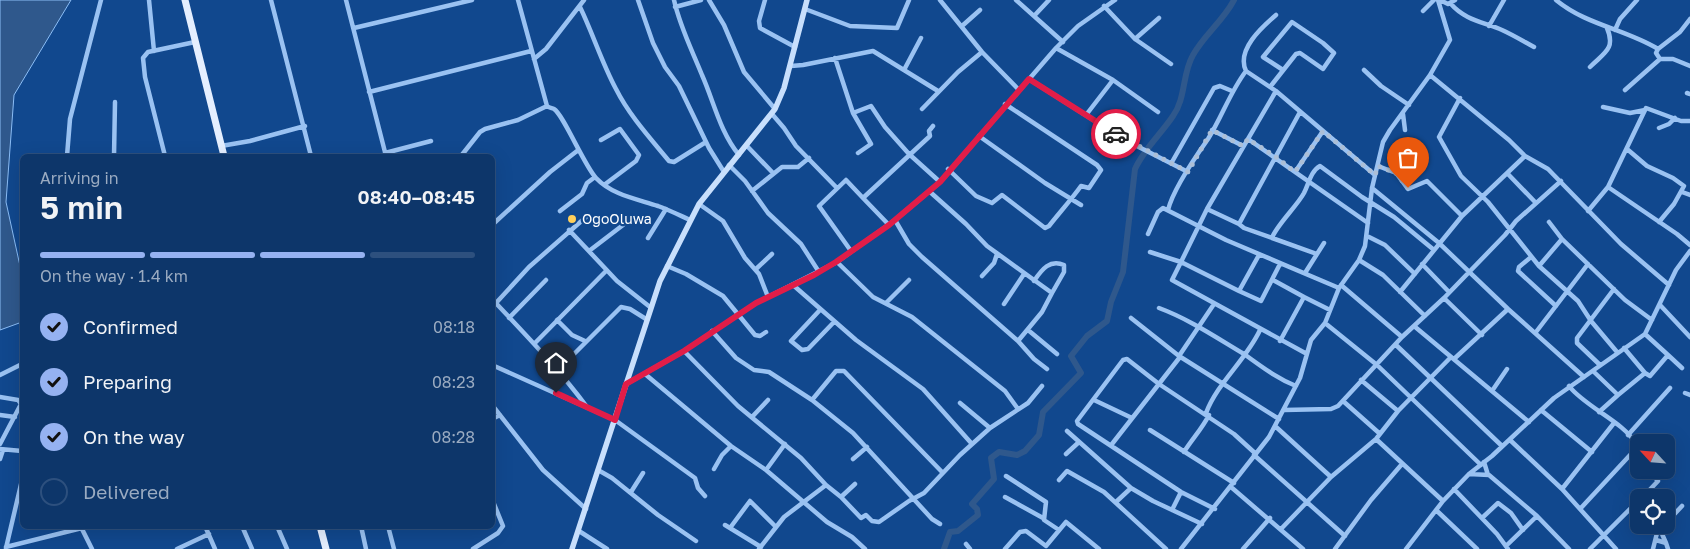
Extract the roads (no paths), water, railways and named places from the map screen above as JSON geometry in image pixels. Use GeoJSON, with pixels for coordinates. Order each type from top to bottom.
{"type":"FeatureCollection","features":[{"type":"Feature","properties":{"kind":"main road"},"geometry":{"type":"LineString","coordinates":[[185,0],[223,154]]}},
{"type":"Feature","properties":{"kind":"main road"},"geometry":{"type":"LineString","coordinates":[[321,529],[326,549]]}},
{"type":"Feature","properties":{"kind":"street"},"geometry":{"type":"LineString","coordinates":[[67,154],[70,119],[101,0]]}},
{"type":"Feature","properties":{"kind":"street"},"geometry":{"type":"LineString","coordinates":[[149,0],[154,51]]}},
{"type":"Feature","properties":{"kind":"street"},"geometry":{"type":"LineString","coordinates":[[271,0],[311,154]]}},
{"type":"Feature","properties":{"kind":"street"},"geometry":{"type":"LineString","coordinates":[[346,0],[386,154]]}},
{"type":"Feature","properties":{"kind":"street"},"geometry":{"type":"LineString","coordinates":[[354,28],[472,0]]}},
{"type":"Feature","properties":{"kind":"street"},"geometry":{"type":"LineString","coordinates":[[518,0],[547,106]]}},
{"type":"Feature","properties":{"kind":"street"},"geometry":{"type":"LineString","coordinates":[[534,59],[546,48],[584,0]]}},
{"type":"Feature","properties":{"kind":"street"},"geometry":{"type":"LineString","coordinates":[[638,0],[653,43],[665,67],[679,86],[706,142],[724,172]]}},
{"type":"Feature","properties":{"kind":"street"},"geometry":{"type":"LineString","coordinates":[[674,0],[675,7],[724,134],[739,154]]}},
{"type":"Feature","properties":{"kind":"street"},"geometry":{"type":"LineString","coordinates":[[675,7],[701,0]]}},
{"type":"Feature","properties":{"kind":"street"},"geometry":{"type":"LineString","coordinates":[[709,0],[727,30],[744,72],[789,133],[796,146],[838,188]]}},
{"type":"Feature","properties":{"kind":"street"},"geometry":{"type":"LineString","coordinates":[[765,0],[759,27],[795,47]]}},
{"type":"Feature","properties":{"kind":"street"},"geometry":{"type":"LineString","coordinates":[[572,549],[580,531],[650,307],[667,266],[699,204],[773,112],[791,66],[806,0]]}},
{"type":"Feature","properties":{"kind":"street"},"geometry":{"type":"LineString","coordinates":[[805,9],[850,26],[897,28],[909,0]]}},
{"type":"Feature","properties":{"kind":"street"},"geometry":{"type":"LineString","coordinates":[[940,0],[982,52],[1019,90]]}},
{"type":"Feature","properties":{"kind":"street"},"geometry":{"type":"LineString","coordinates":[[1016,0],[1062,42]]}},
{"type":"Feature","properties":{"kind":"street"},"geometry":{"type":"LineString","coordinates":[[1034,16],[1049,0]]}},
{"type":"Feature","properties":{"kind":"street"},"geometry":{"type":"LineString","coordinates":[[626,384],[684,351],[737,314],[836,262],[889,225],[940,182],[948,169],[979,136],[1005,104],[1078,26],[1108,2],[1115,0]]}},
{"type":"Feature","properties":{"kind":"street"},"geometry":{"type":"LineString","coordinates":[[1437,0],[1445,4],[1453,2],[1458,12],[1534,47]]}},
{"type":"Feature","properties":{"kind":"street"},"geometry":{"type":"LineString","coordinates":[[1422,11],[1437,0]]}},
{"type":"Feature","properties":{"kind":"street"},"geometry":{"type":"LineString","coordinates":[[1181,549],[1233,485],[1279,420],[1296,386],[1314,334],[1325,323],[1340,286],[1358,260],[1367,236],[1372,203],[1372,188],[1384,142],[1390,130],[1430,75],[1450,40],[1437,0]]}},
{"type":"Feature","properties":{"kind":"street"},"geometry":{"type":"LineString","coordinates":[[1489,26],[1504,0]]}},
{"type":"Feature","properties":{"kind":"street"},"geometry":{"type":"LineString","coordinates":[[1556,0],[1607,28],[1627,32],[1658,49]]}},
{"type":"Feature","properties":{"kind":"street"},"geometry":{"type":"LineString","coordinates":[[1562,5],[1566,0]]}},
{"type":"Feature","properties":{"kind":"street"},"geometry":{"type":"LineString","coordinates":[[1615,30],[1620,19],[1637,0]]}},
{"type":"Feature","properties":{"kind":"street"},"geometry":{"type":"LineString","coordinates":[[1104,6],[1135,39],[1172,64]]}},
{"type":"Feature","properties":{"kind":"street"},"geometry":{"type":"LineString","coordinates":[[580,7],[593,32],[616,90],[635,120],[669,161],[674,162],[706,142]]}},
{"type":"Feature","properties":{"kind":"street"},"geometry":{"type":"LineString","coordinates":[[962,26],[980,10]]}},
{"type":"Feature","properties":{"kind":"street"},"geometry":{"type":"LineString","coordinates":[[1276,14],[1260,30],[1244,54],[1242,60],[1246,71],[1270,86],[1375,175]]}},
{"type":"Feature","properties":{"kind":"street"},"geometry":{"type":"LineString","coordinates":[[1135,39],[1159,18]]}},
{"type":"Feature","properties":{"kind":"street"},"geometry":{"type":"LineString","coordinates":[[1660,59],[1656,53],[1658,49],[1680,32],[1690,20]]}},
{"type":"Feature","properties":{"kind":"street"},"geometry":{"type":"LineString","coordinates":[[1270,86],[1296,54],[1300,54],[1323,68],[1334,53],[1323,42],[1292,22],[1263,57],[1281,71]]}},
{"type":"Feature","properties":{"kind":"street"},"geometry":{"type":"LineString","coordinates":[[1590,67],[1609,49],[1611,42],[1607,28]]}},
{"type":"Feature","properties":{"kind":"street"},"geometry":{"type":"LineString","coordinates":[[904,70],[921,38]]}},
{"type":"Feature","properties":{"kind":"street"},"geometry":{"type":"LineString","coordinates":[[165,154],[143,61],[145,55],[154,51],[195,42]]}},
{"type":"Feature","properties":{"kind":"street"},"geometry":{"type":"LineString","coordinates":[[1056,48],[1113,80],[1158,112]]}},
{"type":"Feature","properties":{"kind":"street"},"geometry":{"type":"LineString","coordinates":[[369,92],[531,51]]}},
{"type":"Feature","properties":{"kind":"street"},"geometry":{"type":"LineString","coordinates":[[791,66],[873,51],[938,91]]}},
{"type":"Feature","properties":{"kind":"street"},"geometry":{"type":"LineString","coordinates":[[922,108],[938,91],[982,52]]}},
{"type":"Feature","properties":{"kind":"street"},"geometry":{"type":"LineString","coordinates":[[835,58],[853,113],[871,144],[858,153]]}},
{"type":"Feature","properties":{"kind":"street"},"geometry":{"type":"LineString","coordinates":[[1625,90],[1660,59],[1673,60],[1690,66]]}},
{"type":"Feature","properties":{"kind":"street"},"geometry":{"type":"LineString","coordinates":[[1364,70],[1382,86],[1409,105]]}},
{"type":"Feature","properties":{"kind":"street"},"geometry":{"type":"LineString","coordinates":[[1168,210],[1232,91],[1246,71]]}},
{"type":"Feature","properties":{"kind":"street"},"geometry":{"type":"LineString","coordinates":[[1430,75],[1510,140],[1525,156],[1541,164],[1561,181],[1622,244],[1669,285]]}},
{"type":"Feature","properties":{"kind":"street"},"geometry":{"type":"LineString","coordinates":[[1029,79],[1125,140],[1172,162],[1188,172]]}},
{"type":"Feature","properties":{"kind":"street"},"geometry":{"type":"LineString","coordinates":[[1086,115],[1113,80]]}},
{"type":"Feature","properties":{"kind":"street"},"geometry":{"type":"LineString","coordinates":[[1172,162],[1214,88],[1220,86],[1232,91]]}},
{"type":"Feature","properties":{"kind":"street"},"geometry":{"type":"LineString","coordinates":[[1276,91],[1207,209],[1172,280],[1280,341],[1307,354]]}},
{"type":"Feature","properties":{"kind":"street"},"geometry":{"type":"LineString","coordinates":[[1460,98],[1441,132],[1440,141],[1461,176],[1483,197],[1510,228],[1539,266],[1568,291],[1617,352]]}},
{"type":"Feature","properties":{"kind":"street"},"geometry":{"type":"LineString","coordinates":[[114,154],[115,102]]}},
{"type":"Feature","properties":{"kind":"street"},"geometry":{"type":"LineString","coordinates":[[948,169],[984,201],[992,203],[1002,195],[1045,228],[1049,226],[1066,203],[1072,200],[1081,186],[1089,188],[1100,173],[1100,168],[1005,104]]}},
{"type":"Feature","properties":{"kind":"street"},"geometry":{"type":"LineString","coordinates":[[464,154],[480,132],[485,129],[518,120],[547,106],[554,109],[559,115],[577,151],[595,177],[604,185],[616,192],[666,209],[690,220]]}},
{"type":"Feature","properties":{"kind":"street"},"geometry":{"type":"LineString","coordinates":[[853,113],[870,106],[885,128],[909,154],[940,182]]}},
{"type":"Feature","properties":{"kind":"street"},"geometry":{"type":"LineString","coordinates":[[1603,107],[1630,113],[1645,110],[1690,121]]}},
{"type":"Feature","properties":{"kind":"street"},"geometry":{"type":"LineString","coordinates":[[1588,211],[1608,187],[1645,110]]}},
{"type":"Feature","properties":{"kind":"street"},"geometry":{"type":"LineString","coordinates":[[1239,224],[1300,112]]}},
{"type":"Feature","properties":{"kind":"street"},"geometry":{"type":"LineString","coordinates":[[1403,114],[1405,130]]}},
{"type":"Feature","properties":{"kind":"street"},"geometry":{"type":"LineString","coordinates":[[1659,128],[1669,124],[1674,118]]}},
{"type":"Feature","properties":{"kind":"street"},"geometry":{"type":"LineString","coordinates":[[221,146],[250,141],[304,126]]}},
{"type":"Feature","properties":{"kind":"street"},"geometry":{"type":"LineString","coordinates":[[863,198],[930,136],[929,132],[933,126]]}},
{"type":"Feature","properties":{"kind":"street"},"geometry":{"type":"LineString","coordinates":[[602,140],[620,129],[639,155],[636,161],[604,185]]}},
{"type":"Feature","properties":{"kind":"street"},"geometry":{"type":"LineString","coordinates":[[1212,130],[1243,146]]}},
{"type":"Feature","properties":{"kind":"street"},"geometry":{"type":"LineString","coordinates":[[1295,172],[1323,131]]}},
{"type":"Feature","properties":{"kind":"street"},"geometry":{"type":"LineString","coordinates":[[979,136],[1081,205]]}},
{"type":"Feature","properties":{"kind":"street"},"geometry":{"type":"LineString","coordinates":[[1248,139],[1368,223]]}},
{"type":"Feature","properties":{"kind":"street"},"geometry":{"type":"LineString","coordinates":[[389,154],[431,141]]}},
{"type":"Feature","properties":{"kind":"street"},"geometry":{"type":"LineString","coordinates":[[747,146],[773,173]]}},
{"type":"Feature","properties":{"kind":"street"},"geometry":{"type":"LineString","coordinates":[[1627,149],[1647,166],[1682,183],[1684,186],[1682,192],[1659,222]]}},
{"type":"Feature","properties":{"kind":"street"},"geometry":{"type":"LineString","coordinates":[[495,218],[497,220],[522,200],[550,172],[577,151]]}},
{"type":"Feature","properties":{"kind":"street"},"geometry":{"type":"LineString","coordinates":[[1400,292],[1462,216],[1525,156]]}},
{"type":"Feature","properties":{"kind":"street"},"geometry":{"type":"LineString","coordinates":[[752,191],[773,173],[787,165],[798,167],[809,158]]}},
{"type":"Feature","properties":{"kind":"street"},"geometry":{"type":"LineString","coordinates":[[729,165],[768,212],[801,244],[819,272]]}},
{"type":"Feature","properties":{"kind":"street"},"geometry":{"type":"LineString","coordinates":[[1272,238],[1277,228],[1285,221],[1304,193],[1308,181],[1320,166],[1394,217],[1434,250]]}},
{"type":"Feature","properties":{"kind":"street"},"geometry":{"type":"LineString","coordinates":[[1378,166],[1396,173],[1408,188],[1427,181],[1462,216]]}},
{"type":"Feature","properties":{"kind":"street"},"geometry":{"type":"LineString","coordinates":[[1508,173],[1535,202]]}},
{"type":"Feature","properties":{"kind":"street"},"geometry":{"type":"LineString","coordinates":[[560,211],[582,194],[587,183],[595,177]]}},
{"type":"Feature","properties":{"kind":"street"},"geometry":{"type":"LineString","coordinates":[[851,251],[819,206],[846,180],[889,225]]}},
{"type":"Feature","properties":{"kind":"street"},"geometry":{"type":"LineString","coordinates":[[1284,410],[1330,409],[1338,406],[1402,337],[1444,298],[1535,202],[1561,181]]}},
{"type":"Feature","properties":{"kind":"street"},"geometry":{"type":"LineString","coordinates":[[1608,187],[1625,196],[1690,245]]}},
{"type":"Feature","properties":{"kind":"street"},"geometry":{"type":"LineString","coordinates":[[1372,188],[1439,243],[1508,309],[1536,332],[1584,377]]}},
{"type":"Feature","properties":{"kind":"street"},"geometry":{"type":"LineString","coordinates":[[928,191],[996,254],[1052,293]]}},
{"type":"Feature","properties":{"kind":"street"},"geometry":{"type":"LineString","coordinates":[[1682,192],[1690,195]]}},
{"type":"Feature","properties":{"kind":"street"},"geometry":{"type":"LineString","coordinates":[[699,204],[723,220],[745,258],[756,268],[764,282],[768,297]]}},
{"type":"Feature","properties":{"kind":"street"},"geometry":{"type":"LineString","coordinates":[[1148,234],[1162,208],[1168,210],[1259,255],[1340,286],[1402,337]]}},
{"type":"Feature","properties":{"kind":"street"},"geometry":{"type":"LineString","coordinates":[[648,238],[666,209]]}},
{"type":"Feature","properties":{"kind":"street"},"geometry":{"type":"LineString","coordinates":[[1207,209],[1244,228],[1317,254]]}},
{"type":"Feature","properties":{"kind":"street"},"geometry":{"type":"LineString","coordinates":[[495,300],[569,230],[586,217]]}},
{"type":"Feature","properties":{"kind":"street"},"geometry":{"type":"LineString","coordinates":[[895,220],[909,244],[922,257],[1018,341],[1034,360],[1047,369]]}},
{"type":"Feature","properties":{"kind":"street"},"geometry":{"type":"LineString","coordinates":[[1549,222],[1562,239],[1614,289],[1652,320]]}},
{"type":"Feature","properties":{"kind":"street"},"geometry":{"type":"LineString","coordinates":[[589,251],[623,225]]}},
{"type":"Feature","properties":{"kind":"street"},"geometry":{"type":"LineString","coordinates":[[569,230],[606,271],[650,307]]}},
{"type":"Feature","properties":{"kind":"street"},"geometry":{"type":"LineString","coordinates":[[1367,236],[1385,245],[1415,274]]}},
{"type":"Feature","properties":{"kind":"street"},"geometry":{"type":"LineString","coordinates":[[1539,266],[1562,239]]}},
{"type":"Feature","properties":{"kind":"street"},"geometry":{"type":"LineString","coordinates":[[1305,273],[1324,243]]}},
{"type":"Feature","properties":{"kind":"street"},"geometry":{"type":"LineString","coordinates":[[1406,549],[1443,500],[1469,474],[1510,440],[1569,386],[1644,334],[1676,270],[1690,251]]}},
{"type":"Feature","properties":{"kind":"street"},"geometry":{"type":"LineString","coordinates":[[1150,252],[1181,262],[1261,301],[1280,264]]}},
{"type":"Feature","properties":{"kind":"street"},"geometry":{"type":"LineString","coordinates":[[756,268],[772,254]]}},
{"type":"Feature","properties":{"kind":"street"},"geometry":{"type":"LineString","coordinates":[[982,276],[994,263],[996,254]]}},
{"type":"Feature","properties":{"kind":"street"},"geometry":{"type":"LineString","coordinates":[[1239,291],[1259,255]]}},
{"type":"Feature","properties":{"kind":"street"},"geometry":{"type":"LineString","coordinates":[[1530,256],[1519,267],[1518,272],[1556,306]]}},
{"type":"Feature","properties":{"kind":"street"},"geometry":{"type":"LineString","coordinates":[[1358,260],[1383,275],[1425,316]]}},
{"type":"Feature","properties":{"kind":"street"},"geometry":{"type":"LineString","coordinates":[[836,262],[873,297],[926,327],[1005,391],[1018,409]]}},
{"type":"Feature","properties":{"kind":"street"},"geometry":{"type":"LineString","coordinates":[[1018,341],[1042,312],[1064,272],[1064,265],[1050,264],[1034,281]]}},
{"type":"Feature","properties":{"kind":"street"},"geometry":{"type":"LineString","coordinates":[[1422,264],[1449,292]]}},
{"type":"Feature","properties":{"kind":"street"},"geometry":{"type":"LineString","coordinates":[[1536,332],[1588,264]]}},
{"type":"Feature","properties":{"kind":"street"},"geometry":{"type":"LineString","coordinates":[[667,266],[686,274],[723,296],[755,335],[760,336],[766,332]]}},
{"type":"Feature","properties":{"kind":"street"},"geometry":{"type":"LineString","coordinates":[[534,344],[606,271]]}},
{"type":"Feature","properties":{"kind":"street"},"geometry":{"type":"LineString","coordinates":[[1004,304],[1024,274]]}},
{"type":"Feature","properties":{"kind":"street"},"geometry":{"type":"LineString","coordinates":[[509,318],[546,280]]}},
{"type":"Feature","properties":{"kind":"street"},"geometry":{"type":"LineString","coordinates":[[886,303],[909,280]]}},
{"type":"Feature","properties":{"kind":"street"},"geometry":{"type":"LineString","coordinates":[[1273,280],[1330,310]]}},
{"type":"Feature","properties":{"kind":"street"},"geometry":{"type":"LineString","coordinates":[[793,285],[819,311],[895,371],[923,389],[972,444]]}},
{"type":"Feature","properties":{"kind":"street"},"geometry":{"type":"LineString","coordinates":[[1600,365],[1577,343],[1577,338],[1614,289]]}},
{"type":"Feature","properties":{"kind":"street"},"geometry":{"type":"LineString","coordinates":[[1280,341],[1304,297]]}},
{"type":"Feature","properties":{"kind":"street"},"geometry":{"type":"LineString","coordinates":[[1444,298],[1482,335]]}},
{"type":"Feature","properties":{"kind":"street"},"geometry":{"type":"LineString","coordinates":[[495,302],[550,360],[588,408]]}},
{"type":"Feature","properties":{"kind":"street"},"geometry":{"type":"LineString","coordinates":[[1112,444],[1180,356],[1214,304]]}},
{"type":"Feature","properties":{"kind":"street"},"geometry":{"type":"LineString","coordinates":[[1660,305],[1690,337]]}},
{"type":"Feature","properties":{"kind":"street"},"geometry":{"type":"LineString","coordinates":[[574,354],[585,341],[621,308],[630,309],[646,319]]}},
{"type":"Feature","properties":{"kind":"street"},"geometry":{"type":"LineString","coordinates":[[1159,308],[1244,354],[1274,376],[1296,386]]}},
{"type":"Feature","properties":{"kind":"street"},"geometry":{"type":"LineString","coordinates":[[1281,529],[1331,476],[1376,439],[1398,411],[1430,378],[1482,335],[1508,309]]}},
{"type":"Feature","properties":{"kind":"street"},"geometry":{"type":"LineString","coordinates":[[819,311],[791,341],[799,348],[808,349],[834,322]]}},
{"type":"Feature","properties":{"kind":"street"},"geometry":{"type":"LineString","coordinates":[[1131,318],[1180,356],[1279,420]]}},
{"type":"Feature","properties":{"kind":"street"},"geometry":{"type":"LineString","coordinates":[[557,320],[572,335],[585,341]]}},
{"type":"Feature","properties":{"kind":"street"},"geometry":{"type":"LineString","coordinates":[[1325,323],[1377,365],[1411,399],[1483,463],[1488,475],[1537,516],[1569,549]]}},
{"type":"Feature","properties":{"kind":"street"},"geometry":{"type":"LineString","coordinates":[[1414,326],[1529,422]]}},
{"type":"Feature","properties":{"kind":"street"},"geometry":{"type":"LineString","coordinates":[[1028,330],[1057,354]]}},
{"type":"Feature","properties":{"kind":"street"},"geometry":{"type":"LineString","coordinates":[[1184,452],[1192,437],[1203,428],[1212,399],[1260,330]]}},
{"type":"Feature","properties":{"kind":"street"},"geometry":{"type":"LineString","coordinates":[[712,331],[736,358],[754,370],[769,372],[840,421],[915,498],[932,519],[940,524]]}},
{"type":"Feature","properties":{"kind":"street"},"geometry":{"type":"LineString","coordinates":[[1644,334],[1682,368]]}},
{"type":"Feature","properties":{"kind":"street"},"geometry":{"type":"LineString","coordinates":[[1396,345],[1502,446]]}},
{"type":"Feature","properties":{"kind":"street"},"geometry":{"type":"LineString","coordinates":[[1624,348],[1645,373],[1650,376],[1668,355]]}},
{"type":"Feature","properties":{"kind":"street"},"geometry":{"type":"LineString","coordinates":[[684,351],[752,417],[808,464],[826,485],[841,497],[861,518],[866,515],[879,522],[924,493],[942,472],[972,444],[990,428],[1028,402],[1042,386]]}},
{"type":"Feature","properties":{"kind":"street"},"geometry":{"type":"LineString","coordinates":[[1215,508],[1181,492],[1131,460],[1112,444],[1078,424],[1077,421],[1126,358],[1159,384],[1207,414],[1234,434],[1345,536]]}},
{"type":"Feature","properties":{"kind":"street"},"geometry":{"type":"LineString","coordinates":[[0,375],[20,365]]}},
{"type":"Feature","properties":{"kind":"street"},"geometry":{"type":"LineString","coordinates":[[495,366],[615,420],[695,478],[698,488],[705,496]]}},
{"type":"Feature","properties":{"kind":"street"},"geometry":{"type":"LineString","coordinates":[[1492,391],[1507,369]]}},
{"type":"Feature","properties":{"kind":"street"},"geometry":{"type":"LineString","coordinates":[[812,400],[836,371],[844,371],[942,472]]}},
{"type":"Feature","properties":{"kind":"street"},"geometry":{"type":"LineString","coordinates":[[1593,371],[1618,395]]}},
{"type":"Feature","properties":{"kind":"street"},"geometry":{"type":"LineString","coordinates":[[1599,412],[1645,373]]}},
{"type":"Feature","properties":{"kind":"street"},"geometry":{"type":"LineString","coordinates":[[645,374],[731,446],[766,470],[827,522],[852,537],[865,549]]}},
{"type":"Feature","properties":{"kind":"street"},"geometry":{"type":"LineString","coordinates":[[1362,380],[1398,411]]}},
{"type":"Feature","properties":{"kind":"street"},"geometry":{"type":"LineString","coordinates":[[1569,386],[1576,395],[1630,437]]}},
{"type":"Feature","properties":{"kind":"street"},"geometry":{"type":"LineString","coordinates":[[1628,435],[1670,388]]}},
{"type":"Feature","properties":{"kind":"street"},"geometry":{"type":"LineString","coordinates":[[0,397],[20,402],[20,409],[0,444]]}},
{"type":"Feature","properties":{"kind":"street"},"geometry":{"type":"LineString","coordinates":[[752,417],[768,400]]}},
{"type":"Feature","properties":{"kind":"street"},"geometry":{"type":"LineString","coordinates":[[1094,400],[1123,416],[1132,418]]}},
{"type":"Feature","properties":{"kind":"street"},"geometry":{"type":"LineString","coordinates":[[1343,401],[1379,433]]}},
{"type":"Feature","properties":{"kind":"street"},"geometry":{"type":"LineString","coordinates":[[960,403],[990,428]]}},
{"type":"Feature","properties":{"kind":"street"},"geometry":{"type":"LineString","coordinates":[[495,409],[543,470],[586,509]]}},
{"type":"Feature","properties":{"kind":"street"},"geometry":{"type":"LineString","coordinates":[[1541,410],[1592,452]]}},
{"type":"Feature","properties":{"kind":"street"},"geometry":{"type":"LineString","coordinates":[[0,415],[15,417]]}},
{"type":"Feature","properties":{"kind":"street"},"geometry":{"type":"LineString","coordinates":[[495,418],[500,415]]}},
{"type":"Feature","properties":{"kind":"street"},"geometry":{"type":"LineString","coordinates":[[1123,416],[1127,424]]}},
{"type":"Feature","properties":{"kind":"street"},"geometry":{"type":"LineString","coordinates":[[1562,489],[1614,423]]}},
{"type":"Feature","properties":{"kind":"street"},"geometry":{"type":"LineString","coordinates":[[1275,426],[1331,476]]}},
{"type":"Feature","properties":{"kind":"street"},"geometry":{"type":"LineString","coordinates":[[1150,430],[1233,485],[1303,549]]}},
{"type":"Feature","properties":{"kind":"street"},"geometry":{"type":"LineString","coordinates":[[1067,431],[1131,488],[1202,524]]}},
{"type":"Feature","properties":{"kind":"street"},"geometry":{"type":"LineString","coordinates":[[1376,439],[1443,500]]}},
{"type":"Feature","properties":{"kind":"street"},"geometry":{"type":"LineString","coordinates":[[1510,440],[1562,489],[1616,549]]}},
{"type":"Feature","properties":{"kind":"street"},"geometry":{"type":"LineString","coordinates":[[1066,454],[1079,442]]}},
{"type":"Feature","properties":{"kind":"street"},"geometry":{"type":"LineString","coordinates":[[766,470],[785,444]]}},
{"type":"Feature","properties":{"kind":"street"},"geometry":{"type":"LineString","coordinates":[[714,469],[722,455],[731,446]]}},
{"type":"Feature","properties":{"kind":"street"},"geometry":{"type":"LineString","coordinates":[[853,460],[867,447]]}},
{"type":"Feature","properties":{"kind":"street"},"geometry":{"type":"LineString","coordinates":[[0,459],[1,449],[20,452]]}},
{"type":"Feature","properties":{"kind":"street"},"geometry":{"type":"LineString","coordinates":[[1580,509],[1630,455]]}},
{"type":"Feature","properties":{"kind":"street"},"geometry":{"type":"LineString","coordinates":[[1335,549],[1371,500],[1402,464]]}},
{"type":"Feature","properties":{"kind":"street"},"geometry":{"type":"LineString","coordinates":[[598,470],[631,492],[658,515],[696,541]]}},
{"type":"Feature","properties":{"kind":"street"},"geometry":{"type":"LineString","coordinates":[[1059,480],[1066,471],[1080,480],[1096,486],[1166,549]]}},
{"type":"Feature","properties":{"kind":"street"},"geometry":{"type":"LineString","coordinates":[[631,492],[642,473]]}},
{"type":"Feature","properties":{"kind":"street"},"geometry":{"type":"LineString","coordinates":[[1469,474],[1488,475]]}},
{"type":"Feature","properties":{"kind":"street"},"geometry":{"type":"LineString","coordinates":[[1006,476],[1046,502],[1043,518]]}},
{"type":"Feature","properties":{"kind":"street"},"geometry":{"type":"LineString","coordinates":[[1651,489],[1658,482],[1656,479]]}},
{"type":"Feature","properties":{"kind":"street"},"geometry":{"type":"LineString","coordinates":[[841,497],[855,484]]}},
{"type":"Feature","properties":{"kind":"street"},"geometry":{"type":"LineString","coordinates":[[776,527],[750,501],[728,526],[760,548],[784,517],[826,485]]}},
{"type":"Feature","properties":{"kind":"street"},"geometry":{"type":"LineString","coordinates":[[20,488],[6,548],[74,529]]}},
{"type":"Feature","properties":{"kind":"street"},"geometry":{"type":"LineString","coordinates":[[1116,502],[1131,488]]}},
{"type":"Feature","properties":{"kind":"street"},"geometry":{"type":"LineString","coordinates":[[1454,489],[1507,547],[1537,516]]}},
{"type":"Feature","properties":{"kind":"street"},"geometry":{"type":"LineString","coordinates":[[1172,510],[1181,492]]}},
{"type":"Feature","properties":{"kind":"street"},"geometry":{"type":"LineString","coordinates":[[1005,497],[1043,518],[1059,530]]}},
{"type":"Feature","properties":{"kind":"street"},"geometry":{"type":"LineString","coordinates":[[1482,518],[1498,503],[1511,513],[1523,530]]}},
{"type":"Feature","properties":{"kind":"street"},"geometry":{"type":"LineString","coordinates":[[476,548],[498,533],[503,526],[495,506]]}},
{"type":"Feature","properties":{"kind":"street"},"geometry":{"type":"LineString","coordinates":[[1675,514],[1682,506]]}},
{"type":"Feature","properties":{"kind":"street"},"geometry":{"type":"LineString","coordinates":[[1436,510],[1477,549]]}},
{"type":"Feature","properties":{"kind":"street"},"geometry":{"type":"LineString","coordinates":[[1590,549],[1630,511]]}},
{"type":"Feature","properties":{"kind":"street"},"geometry":{"type":"LineString","coordinates":[[1243,549],[1270,518]]}},
{"type":"Feature","properties":{"kind":"street"},"geometry":{"type":"LineString","coordinates":[[1005,549],[1020,532],[1026,531],[1046,546],[1068,522],[1078,533],[1099,549]]}},
{"type":"Feature","properties":{"kind":"street"},"geometry":{"type":"LineString","coordinates":[[82,529],[92,549]]}},
{"type":"Feature","properties":{"kind":"street"},"geometry":{"type":"LineString","coordinates":[[206,529],[215,549]]}},
{"type":"Feature","properties":{"kind":"street"},"geometry":{"type":"LineString","coordinates":[[243,529],[252,549]]}},
{"type":"Feature","properties":{"kind":"street"},"geometry":{"type":"LineString","coordinates":[[278,529],[287,549]]}},
{"type":"Feature","properties":{"kind":"street"},"geometry":{"type":"LineString","coordinates":[[362,529],[366,549]]}},
{"type":"Feature","properties":{"kind":"street"},"geometry":{"type":"LineString","coordinates":[[390,529],[394,549]]}},
{"type":"Feature","properties":{"kind":"street"},"geometry":{"type":"LineString","coordinates":[[580,531],[607,549]]}},
{"type":"Feature","properties":{"kind":"street"},"geometry":{"type":"LineString","coordinates":[[178,549],[209,534]]}},
{"type":"Feature","properties":{"kind":"street"},"geometry":{"type":"LineString","coordinates":[[1653,549],[1656,534]]}},
{"type":"Feature","properties":{"kind":"street"},"geometry":{"type":"LineString","coordinates":[[1662,534],[1668,549]]}},
{"type":"Feature","properties":{"kind":"street"},"geometry":{"type":"LineString","coordinates":[[1656,540],[1666,543]]}},
{"type":"Feature","properties":{"kind":"water"},"geometry":{"type":"Polygon","coordinates":[[[0,0],[71,0],[14,95],[6,202],[20,266],[20,323],[0,330],[0,0]]]}},
{"type":"Feature","properties":{"kind":"waterway"},"geometry":{"type":"LineString","coordinates":[[944,549],[950,532],[958,531],[978,515],[977,509],[972,504],[994,479],[991,458],[999,452],[1017,455],[1025,451],[1039,435],[1043,412],[1081,373],[1071,356],[1087,336],[1107,321],[1111,302],[1123,272],[1135,169],[1177,109],[1193,55],[1234,0]]}},
{"type":"Feature","properties":{"kind":"place","name":"OgoOluwa"},"geometry":{"type":"Point","coordinates":[572,219]}}]}
